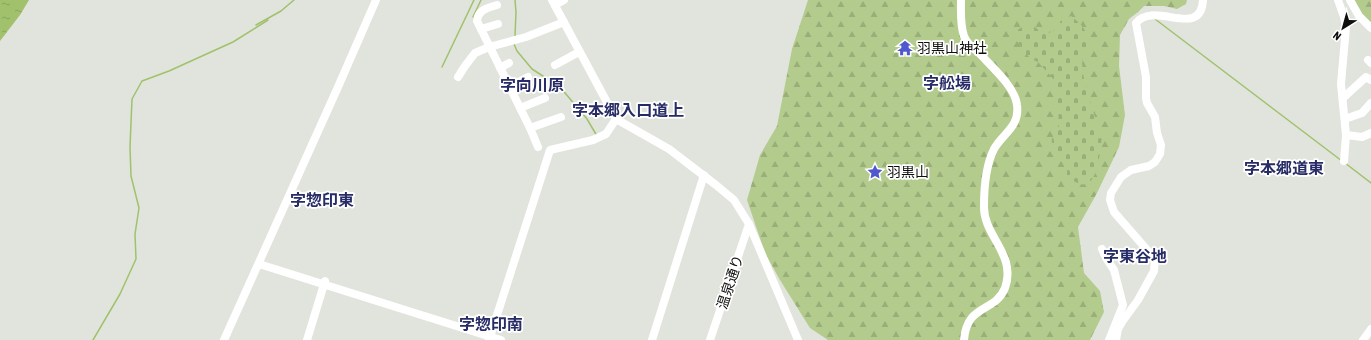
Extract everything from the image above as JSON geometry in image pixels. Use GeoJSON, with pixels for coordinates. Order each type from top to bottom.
{"type":"FeatureCollection","features":[{"type":"Feature","properties":{"kind":"street"},"geometry":{"type":"LineString","coordinates":[[224,340],[376,0]]}},
{"type":"Feature","properties":{"kind":"street"},"geometry":{"type":"LineString","coordinates":[[564,0],[554,3],[616,119],[669,149],[734,200],[749,224],[798,340]]}},
{"type":"Feature","properties":{"kind":"street"},"geometry":{"type":"LineString","coordinates":[[961,0],[962,31],[966,41],[991,66],[1009,88],[1015,97],[1017,112],[1014,125],[993,153],[986,179],[984,206],[985,218],[1005,257],[1007,265],[1007,282],[996,300],[970,318],[964,340]]}},
{"type":"Feature","properties":{"kind":"street"},"geometry":{"type":"LineString","coordinates":[[1116,340],[1118,329],[1138,300],[1154,271],[1155,259],[1114,212],[1110,200],[1111,193],[1121,177],[1131,170],[1149,166],[1155,162],[1160,154],[1161,145],[1157,133],[1155,117],[1147,103],[1146,98],[1146,77],[1136,23],[1139,19],[1150,12],[1170,13],[1189,18],[1195,17],[1200,12],[1203,0]]}},
{"type":"Feature","properties":{"kind":"street"},"geometry":{"type":"LineString","coordinates":[[1338,0],[1346,27],[1342,68],[1342,98],[1346,135],[1344,161]]}},
{"type":"Feature","properties":{"kind":"street"},"geometry":{"type":"LineString","coordinates":[[1350,0],[1359,16],[1371,28]]}},
{"type":"Feature","properties":{"kind":"street"},"geometry":{"type":"LineString","coordinates":[[497,5],[483,9],[477,17],[477,21],[530,128],[534,146],[550,150],[593,140],[606,134],[616,119]]}},
{"type":"Feature","properties":{"kind":"street"},"geometry":{"type":"LineString","coordinates":[[458,77],[476,53],[489,47],[526,37],[564,22]]}},
{"type":"Feature","properties":{"kind":"street"},"geometry":{"type":"LineString","coordinates":[[481,29],[498,24]]}},
{"type":"Feature","properties":{"kind":"street"},"geometry":{"type":"LineString","coordinates":[[555,65],[579,52]]}},
{"type":"Feature","properties":{"kind":"street"},"geometry":{"type":"LineString","coordinates":[[500,68],[509,63]]}},
{"type":"Feature","properties":{"kind":"street"},"geometry":{"type":"LineString","coordinates":[[509,87],[528,77]]}},
{"type":"Feature","properties":{"kind":"street"},"geometry":{"type":"LineString","coordinates":[[1342,98],[1352,91],[1366,77],[1371,80]]}},
{"type":"Feature","properties":{"kind":"street"},"geometry":{"type":"LineString","coordinates":[[520,108],[545,98]]}},
{"type":"Feature","properties":{"kind":"street"},"geometry":{"type":"LineString","coordinates":[[1345,119],[1362,113],[1371,103]]}},
{"type":"Feature","properties":{"kind":"street"},"geometry":{"type":"LineString","coordinates":[[530,128],[561,117]]}},
{"type":"Feature","properties":{"kind":"street"},"geometry":{"type":"LineString","coordinates":[[1346,135],[1362,137],[1371,133]]}},
{"type":"Feature","properties":{"kind":"street"},"geometry":{"type":"LineString","coordinates":[[489,338],[550,150]]}},
{"type":"Feature","properties":{"kind":"street"},"geometry":{"type":"LineString","coordinates":[[652,340],[704,175]]}},
{"type":"Feature","properties":{"kind":"street","name":"温泉通り"},"geometry":{"type":"LineString","coordinates":[[710,340],[749,224]]}},
{"type":"Feature","properties":{"kind":"street"},"geometry":{"type":"LineString","coordinates":[[1102,249],[1114,270],[1123,305],[1110,340]]}},
{"type":"Feature","properties":{"kind":"street"},"geometry":{"type":"LineString","coordinates":[[259,264],[324,283],[489,338],[501,340]]}},
{"type":"Feature","properties":{"kind":"street"},"geometry":{"type":"LineString","coordinates":[[307,340],[324,283]]}},
{"type":"Feature","properties":{"kind":"street"},"geometry":{"type":"LineString","coordinates":[[1363,340],[1371,329]]}},
{"type":"Feature","properties":{"kind":"green space"},"geometry":{"type":"Polygon","coordinates":[[[808,0],[1187,0],[1186,4],[1177,9],[1164,6],[1144,6],[1129,19],[1120,35],[1119,66],[1125,115],[1119,147],[1097,193],[1078,227],[1084,273],[1100,291],[1104,312],[1090,340],[828,340],[810,328],[765,253],[747,200],[760,155],[777,126],[792,49],[808,0]]]}},
{"type":"Feature","properties":{"kind":"green space"},"geometry":{"type":"Polygon","coordinates":[[[1354,0],[1371,0],[1371,24],[1360,13],[1354,0]]]}},
{"type":"Feature","properties":{"kind":"green space"},"geometry":{"type":"Polygon","coordinates":[[[1071,16],[1083,27],[1086,33],[1088,42],[1084,49],[1082,68],[1096,127],[1102,137],[1095,174],[1086,184],[1080,184],[1067,175],[1067,165],[1053,146],[1052,138],[1056,134],[1059,126],[1058,108],[1054,99],[1056,82],[1038,62],[1031,59],[1023,50],[1018,43],[1016,31],[1031,24],[1041,32],[1047,34],[1053,31],[1062,20],[1071,16]]]}},
{"type":"Feature","properties":{"kind":"water"},"geometry":{"type":"Polygon","coordinates":[[[0,0],[29,0],[20,15],[0,41],[0,0]]]}},
{"type":"Feature","properties":{"kind":"waterway"},"geometry":{"type":"LineString","coordinates":[[256,25],[281,11],[294,0]]}},
{"type":"Feature","properties":{"kind":"waterway"},"geometry":{"type":"LineString","coordinates":[[442,67],[474,0]]}},
{"type":"Feature","properties":{"kind":"waterway"},"geometry":{"type":"LineString","coordinates":[[473,17],[481,0]]}},
{"type":"Feature","properties":{"kind":"waterway"},"geometry":{"type":"LineString","coordinates":[[515,0],[515,36]]}},
{"type":"Feature","properties":{"kind":"waterway"},"geometry":{"type":"LineString","coordinates":[[1155,19],[1342,161]]}},
{"type":"Feature","properties":{"kind":"waterway"},"geometry":{"type":"LineString","coordinates":[[93,340],[120,294],[136,259],[135,234],[139,208],[131,176],[130,147],[132,99],[142,81],[169,71],[233,42],[268,20]]}},
{"type":"Feature","properties":{"kind":"waterway"},"geometry":{"type":"LineString","coordinates":[[514,44],[517,51],[532,69],[560,87],[587,119],[597,136]]}},
{"type":"Feature","properties":{"kind":"waterway"},"geometry":{"type":"LineString","coordinates":[[1345,163],[1371,183]]}},
{"type":"Feature","properties":{"kind":"place","name":"羽黒山神社"},"geometry":{"type":"Point","coordinates":[905,48]}},
{"type":"Feature","properties":{"kind":"place","name":"羽黒山"},"geometry":{"type":"Point","coordinates":[875,172]}},
{"type":"Feature","properties":{"kind":"district","name":"字舩場"},"geometry":{"type":"Point","coordinates":[947,83]}},
{"type":"Feature","properties":{"kind":"district","name":"字向川原"},"geometry":{"type":"Point","coordinates":[532,85]}},
{"type":"Feature","properties":{"kind":"district","name":"字本郷入口道上"},"geometry":{"type":"Point","coordinates":[628,110]}},
{"type":"Feature","properties":{"kind":"district","name":"字本郷道東"},"geometry":{"type":"Point","coordinates":[1284,168]}},
{"type":"Feature","properties":{"kind":"district","name":"字惣印東"},"geometry":{"type":"Point","coordinates":[322,200]}},
{"type":"Feature","properties":{"kind":"district","name":"字東谷地"},"geometry":{"type":"Point","coordinates":[1135,256]}},
{"type":"Feature","properties":{"kind":"district","name":"字惣印南"},"geometry":{"type":"Point","coordinates":[491,324]}}]}
